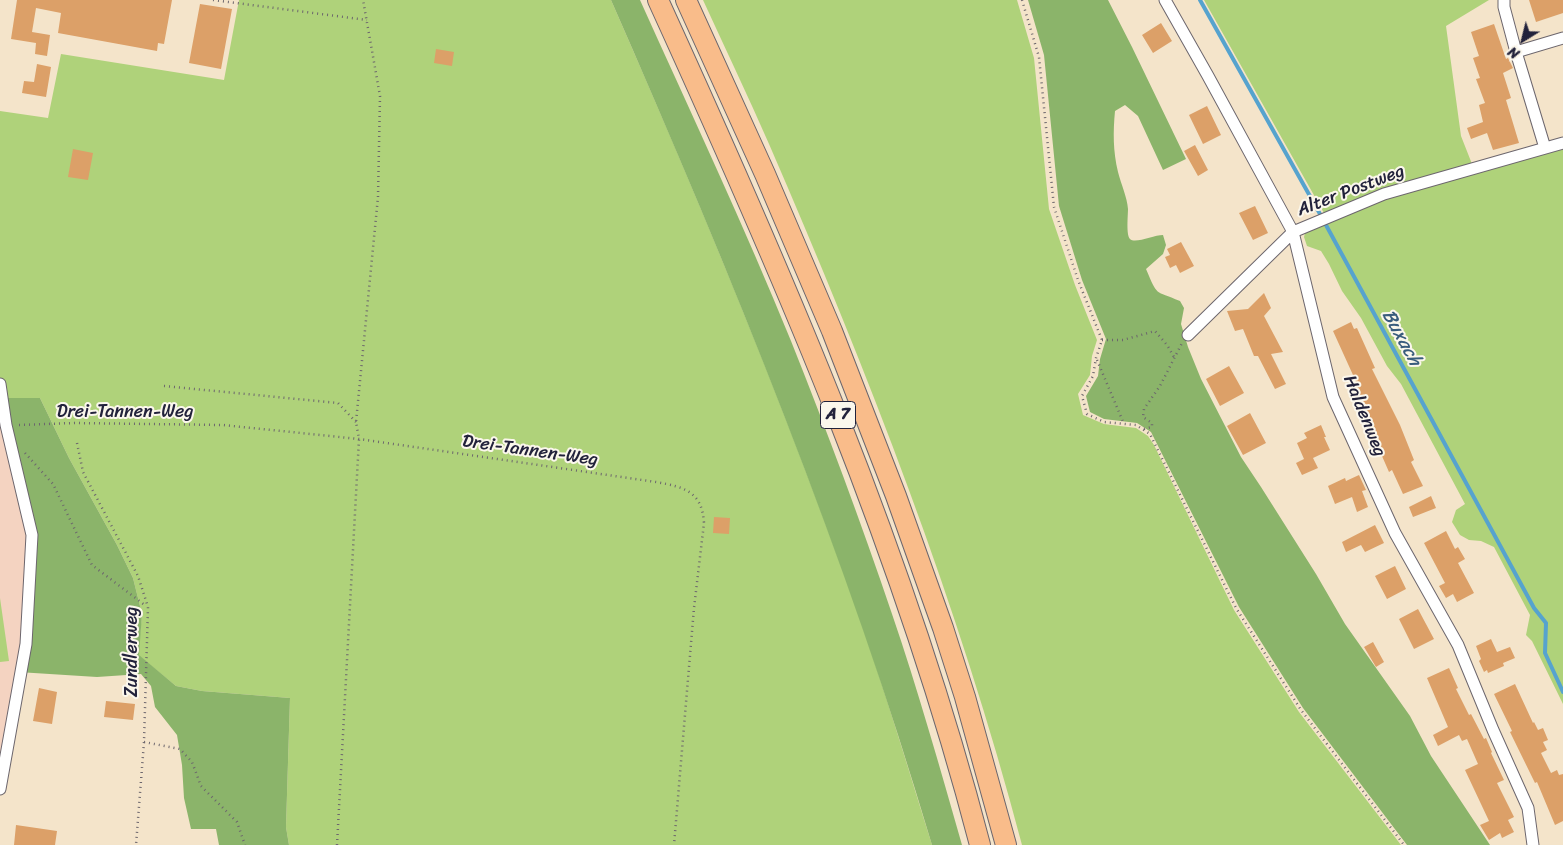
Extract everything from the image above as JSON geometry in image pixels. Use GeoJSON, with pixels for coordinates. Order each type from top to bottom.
{"type":"FeatureCollection","features":[{"type":"Feature","properties":{"kind":"highway","name":"A 7"},"geometry":{"type":"LineString","coordinates":[[658,0],[759,224],[846,435],[921,645],[964,785],[980,845]]}},
{"type":"Feature","properties":{"kind":"highway","name":"A 7"},"geometry":{"type":"LineString","coordinates":[[686,0],[765,174],[832,330],[943,628],[965,697],[1006,845]]}},
{"type":"Feature","properties":{"kind":"street","name":"Haldenweg"},"geometry":{"type":"LineString","coordinates":[[1165,0],[1293,232],[1334,397],[1395,533],[1458,645],[1528,808],[1533,845]]}},
{"type":"Feature","properties":{"kind":"street"},"geometry":{"type":"LineString","coordinates":[[1504,0],[1504,7],[1516,52],[1545,148]]}},
{"type":"Feature","properties":{"kind":"street"},"geometry":{"type":"LineString","coordinates":[[1516,52],[1563,38]]}},
{"type":"Feature","properties":{"kind":"street","name":"Alter Postweg"},"geometry":{"type":"LineString","coordinates":[[1188,335],[1293,232],[1365,201],[1392,192],[1563,143]]}},
{"type":"Feature","properties":{"kind":"street"},"geometry":{"type":"LineString","coordinates":[[0,384],[7,430],[32,535],[26,644],[0,789]]}},
{"type":"Feature","properties":{"kind":"path"},"geometry":{"type":"LineString","coordinates":[[213,0],[367,20]]}},
{"type":"Feature","properties":{"kind":"path"},"geometry":{"type":"LineString","coordinates":[[337,845],[359,439],[356,422],[378,197],[380,96],[363,0]]}},
{"type":"Feature","properties":{"kind":"path"},"geometry":{"type":"LineString","coordinates":[[1022,0],[1039,58],[1054,207],[1078,280],[1102,340],[1093,376],[1082,396],[1086,414],[1104,422],[1136,425],[1150,434],[1236,608],[1301,710],[1404,845]]}},
{"type":"Feature","properties":{"kind":"path"},"geometry":{"type":"LineString","coordinates":[[1102,340],[1123,340],[1155,331],[1168,346],[1174,357]]}},
{"type":"Feature","properties":{"kind":"path"},"geometry":{"type":"LineString","coordinates":[[1142,428],[1152,427],[1152,423],[1143,417],[1144,409],[1160,386],[1174,357],[1188,335]]}},
{"type":"Feature","properties":{"kind":"path"},"geometry":{"type":"LineString","coordinates":[[1096,358],[1124,424]]}},
{"type":"Feature","properties":{"kind":"path"},"geometry":{"type":"LineString","coordinates":[[164,386],[338,403],[356,422]]}},
{"type":"Feature","properties":{"kind":"path","name":"Drei-Tannen-Weg"},"geometry":{"type":"LineString","coordinates":[[7,430],[74,423],[223,425],[359,439],[656,482],[685,488],[697,499],[704,515],[704,523],[674,845]]}},
{"type":"Feature","properties":{"kind":"path"},"geometry":{"type":"LineString","coordinates":[[7,430],[53,484],[92,565],[148,607]]}},
{"type":"Feature","properties":{"kind":"path","name":"Zundlerweg"},"geometry":{"type":"LineString","coordinates":[[77,443],[83,472],[138,576],[148,607],[144,742],[136,845]]}},
{"type":"Feature","properties":{"kind":"path"},"geometry":{"type":"LineString","coordinates":[[144,742],[180,749],[192,762],[201,786],[237,822],[246,845]]}},
{"type":"Feature","properties":{"kind":"shaded area"},"geometry":{"type":"Polygon","coordinates":[[[0,404],[28,535],[23,643],[0,775],[0,404]]]}},
{"type":"Feature","properties":{"kind":"green space"},"geometry":{"type":"Polygon","coordinates":[[[239,0],[611,0],[705,218],[793,437],[859,617],[892,715],[932,845],[289,845],[286,827],[290,698],[202,691],[176,686],[138,655],[142,614],[133,578],[69,458],[40,398],[0,398],[0,111],[48,118],[61,54],[224,80],[239,0]]]}},
{"type":"Feature","properties":{"kind":"green space"},"geometry":{"type":"Polygon","coordinates":[[[611,0],[640,0],[736,212],[791,341],[818,409],[892,614],[920,700],[962,845],[932,845],[899,737],[825,523],[743,312],[611,0]]]}},
{"type":"Feature","properties":{"kind":"green space"},"geometry":{"type":"Polygon","coordinates":[[[703,0],[1017,0],[1034,58],[1049,209],[1075,285],[1097,340],[1092,356],[1090,375],[1078,394],[1083,415],[1104,424],[1136,428],[1148,436],[1234,610],[1299,712],[1401,845],[1022,845],[970,666],[909,490],[806,230],[703,0]]]}},
{"type":"Feature","properties":{"kind":"green space"},"geometry":{"type":"Polygon","coordinates":[[[1028,0],[1108,0],[1186,159],[1163,170],[1138,116],[1125,105],[1115,111],[1115,157],[1128,209],[1129,237],[1132,240],[1140,240],[1163,235],[1166,245],[1163,254],[1146,269],[1155,289],[1180,301],[1184,308],[1181,324],[1188,347],[1201,379],[1241,457],[1316,574],[1345,624],[1410,716],[1431,756],[1490,845],[1407,845],[1303,708],[1239,607],[1151,432],[1137,423],[1104,419],[1090,412],[1086,396],[1098,376],[1100,359],[1106,339],[1082,280],[1059,206],[1044,55],[1028,0]]]}},
{"type":"Feature","properties":{"kind":"green space"},"geometry":{"type":"Polygon","coordinates":[[[1204,0],[1489,0],[1446,26],[1461,136],[1472,164],[1398,184],[1324,213],[1204,0]]]}},
{"type":"Feature","properties":{"kind":"green space"},"geometry":{"type":"Polygon","coordinates":[[[1563,149],[1563,704],[1532,641],[1526,635],[1530,615],[1494,547],[1481,541],[1469,540],[1460,535],[1452,522],[1456,510],[1465,504],[1401,384],[1387,366],[1361,318],[1342,291],[1329,264],[1321,251],[1307,246],[1304,237],[1305,233],[1356,210],[1387,199],[1563,149]]]}},
{"type":"Feature","properties":{"kind":"green space"},"geometry":{"type":"Polygon","coordinates":[[[0,398],[40,398],[69,458],[133,578],[142,614],[139,655],[176,686],[202,691],[290,698],[286,827],[289,845],[219,845],[216,829],[191,829],[184,798],[182,765],[177,735],[155,707],[151,686],[141,674],[97,677],[18,672],[23,643],[28,535],[0,398]]]}},
{"type":"Feature","properties":{"kind":"green space"},"geometry":{"type":"Polygon","coordinates":[[[0,598],[9,661],[0,662],[0,598]]]}},
{"type":"Feature","properties":{"kind":"building"},"geometry":{"type":"Polygon","coordinates":[[[17,0],[172,0],[164,44],[158,43],[157,51],[58,33],[61,13],[36,8],[32,32],[50,35],[47,56],[35,54],[36,43],[11,39],[17,0]]]}},
{"type":"Feature","properties":{"kind":"building"},"geometry":{"type":"Polygon","coordinates":[[[1529,0],[1563,0],[1563,13],[1536,22],[1529,0]]]}},
{"type":"Feature","properties":{"kind":"building"},"geometry":{"type":"Polygon","coordinates":[[[200,4],[232,9],[221,69],[189,63],[200,4]]]}},
{"type":"Feature","properties":{"kind":"building"},"geometry":{"type":"Polygon","coordinates":[[[1161,23],[1172,41],[1153,53],[1142,35],[1161,23]]]}},
{"type":"Feature","properties":{"kind":"building"},"geometry":{"type":"Polygon","coordinates":[[[1494,24],[1506,59],[1508,58],[1513,68],[1503,73],[1511,98],[1506,100],[1519,143],[1493,150],[1487,133],[1471,139],[1467,128],[1483,122],[1479,105],[1485,103],[1476,79],[1480,78],[1473,58],[1479,56],[1471,32],[1494,24]]]}},
{"type":"Feature","properties":{"kind":"building"},"geometry":{"type":"Polygon","coordinates":[[[436,49],[454,52],[452,66],[434,63],[436,49]]]}},
{"type":"Feature","properties":{"kind":"building"},"geometry":{"type":"Polygon","coordinates":[[[37,64],[51,67],[46,97],[22,93],[24,81],[34,82],[37,64]]]}},
{"type":"Feature","properties":{"kind":"building"},"geometry":{"type":"Polygon","coordinates":[[[1207,106],[1221,135],[1203,144],[1189,115],[1207,106]]]}},
{"type":"Feature","properties":{"kind":"building"},"geometry":{"type":"Polygon","coordinates":[[[1195,145],[1208,170],[1198,176],[1184,151],[1195,145]]]}},
{"type":"Feature","properties":{"kind":"building"},"geometry":{"type":"Polygon","coordinates":[[[73,149],[93,153],[88,180],[68,177],[73,149]]]}},
{"type":"Feature","properties":{"kind":"building"},"geometry":{"type":"Polygon","coordinates":[[[1255,206],[1268,233],[1253,240],[1239,213],[1255,206]]]}},
{"type":"Feature","properties":{"kind":"building"},"geometry":{"type":"Polygon","coordinates":[[[1181,242],[1194,266],[1180,273],[1176,265],[1170,268],[1165,257],[1170,255],[1167,249],[1181,242]]]}},
{"type":"Feature","properties":{"kind":"building"},"geometry":{"type":"Polygon","coordinates":[[[1264,293],[1271,308],[1264,316],[1283,352],[1271,354],[1286,384],[1275,389],[1258,356],[1254,356],[1243,329],[1235,331],[1227,311],[1248,309],[1264,293]]]}},
{"type":"Feature","properties":{"kind":"building"},"geometry":{"type":"Polygon","coordinates":[[[1351,322],[1354,329],[1357,328],[1375,368],[1372,369],[1400,425],[1414,460],[1411,462],[1423,486],[1403,494],[1392,470],[1389,472],[1378,447],[1381,446],[1354,395],[1357,393],[1354,387],[1358,386],[1333,331],[1351,322]]]}},
{"type":"Feature","properties":{"kind":"building"},"geometry":{"type":"Polygon","coordinates":[[[1229,366],[1244,393],[1220,406],[1206,379],[1229,366]]]}},
{"type":"Feature","properties":{"kind":"building"},"geometry":{"type":"Polygon","coordinates":[[[1250,413],[1266,443],[1243,455],[1227,426],[1250,413]]]}},
{"type":"Feature","properties":{"kind":"building"},"geometry":{"type":"Polygon","coordinates":[[[1321,425],[1330,450],[1313,458],[1318,468],[1302,475],[1296,463],[1304,459],[1297,443],[1307,438],[1304,433],[1321,425]]]}},
{"type":"Feature","properties":{"kind":"building"},"geometry":{"type":"Polygon","coordinates":[[[1359,475],[1366,490],[1362,491],[1368,507],[1357,512],[1352,497],[1335,504],[1328,486],[1345,478],[1346,481],[1359,475]]]}},
{"type":"Feature","properties":{"kind":"building"},"geometry":{"type":"Polygon","coordinates":[[[1431,496],[1436,508],[1413,517],[1409,507],[1431,496]]]}},
{"type":"Feature","properties":{"kind":"building"},"geometry":{"type":"Polygon","coordinates":[[[714,517],[730,518],[729,534],[713,533],[714,517]]]}},
{"type":"Feature","properties":{"kind":"building"},"geometry":{"type":"Polygon","coordinates":[[[1375,525],[1384,543],[1365,552],[1361,545],[1346,552],[1342,542],[1375,525]]]}},
{"type":"Feature","properties":{"kind":"building"},"geometry":{"type":"Polygon","coordinates":[[[1446,531],[1455,549],[1458,547],[1465,559],[1458,563],[1474,593],[1457,602],[1453,594],[1446,598],[1439,586],[1445,583],[1424,543],[1446,531]]]}},
{"type":"Feature","properties":{"kind":"building"},"geometry":{"type":"Polygon","coordinates":[[[1395,566],[1406,589],[1387,599],[1375,576],[1395,566]]]}},
{"type":"Feature","properties":{"kind":"building"},"geometry":{"type":"Polygon","coordinates":[[[1418,609],[1434,639],[1414,649],[1399,619],[1418,609]]]}},
{"type":"Feature","properties":{"kind":"building"},"geometry":{"type":"Polygon","coordinates":[[[1491,639],[1497,652],[1510,647],[1515,658],[1503,663],[1504,666],[1488,673],[1487,670],[1484,672],[1479,661],[1481,659],[1476,646],[1491,639]]]}},
{"type":"Feature","properties":{"kind":"building"},"geometry":{"type":"Polygon","coordinates":[[[1373,642],[1384,662],[1376,667],[1364,647],[1373,642]]]}},
{"type":"Feature","properties":{"kind":"building"},"geometry":{"type":"Polygon","coordinates":[[[1449,668],[1458,688],[1456,689],[1469,715],[1471,714],[1484,739],[1486,738],[1504,780],[1497,783],[1514,817],[1508,820],[1514,832],[1502,838],[1500,833],[1489,840],[1480,825],[1489,821],[1465,770],[1478,764],[1467,739],[1462,741],[1459,735],[1438,746],[1433,735],[1448,727],[1427,678],[1449,668]]]}},
{"type":"Feature","properties":{"kind":"building"},"geometry":{"type":"Polygon","coordinates":[[[1515,684],[1533,723],[1538,730],[1543,728],[1548,740],[1543,742],[1547,750],[1541,753],[1551,773],[1557,770],[1559,775],[1563,774],[1563,821],[1555,825],[1537,782],[1535,783],[1510,732],[1512,731],[1494,694],[1515,684]]]}},
{"type":"Feature","properties":{"kind":"building"},"geometry":{"type":"Polygon","coordinates":[[[39,688],[57,692],[52,724],[33,721],[39,688]]]}},
{"type":"Feature","properties":{"kind":"building"},"geometry":{"type":"Polygon","coordinates":[[[106,701],[135,704],[133,720],[104,717],[106,701]]]}},
{"type":"Feature","properties":{"kind":"building"},"geometry":{"type":"Polygon","coordinates":[[[16,825],[57,831],[55,845],[14,845],[16,825]]]}},
{"type":"Feature","properties":{"kind":"waterway","name":"Buxach"},"geometry":{"type":"LineString","coordinates":[[1200,0],[1320,214],[1534,608],[1546,623],[1545,653],[1563,692]]}}]}
